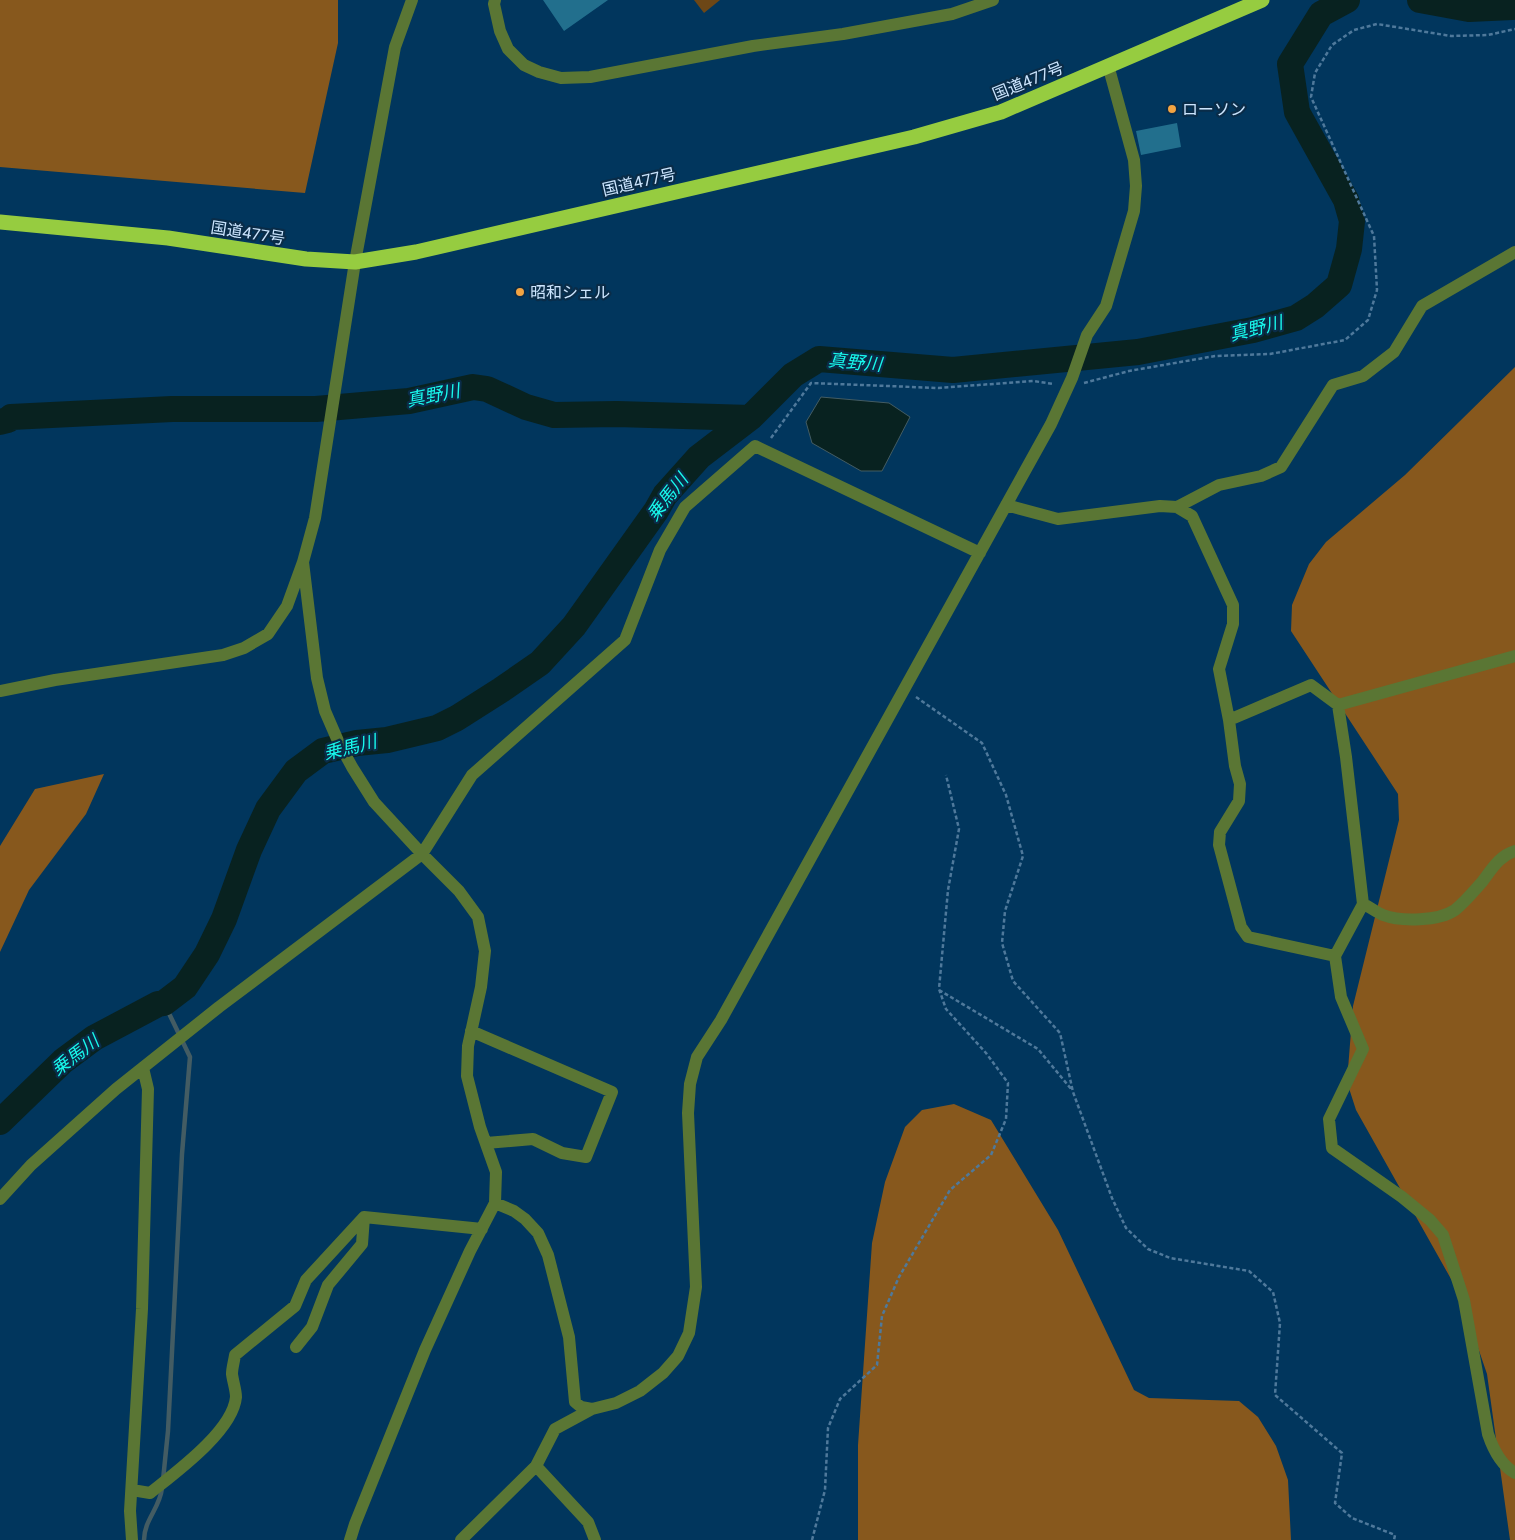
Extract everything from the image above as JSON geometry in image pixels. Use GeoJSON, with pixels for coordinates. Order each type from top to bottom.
{"type":"FeatureCollection","features":[{"type":"Feature","properties":{"kind":"highway","name":"国道477号"},"geometry":{"type":"LineString","coordinates":[[0,222],[168,238],[306,259],[355,262],[416,252],[914,137],[1001,112],[1262,0]]}},
{"type":"Feature","properties":{"kind":"street"},"geometry":{"type":"LineString","coordinates":[[0,691],[55,680],[223,655],[244,648],[268,634],[287,606],[303,562],[315,518],[355,262],[395,47],[412,0]]}},
{"type":"Feature","properties":{"kind":"street"},"geometry":{"type":"LineString","coordinates":[[494,0],[500,31],[508,49],[524,65],[539,72],[561,78],[590,78],[753,46],[852,33],[952,14],[992,0]]}},
{"type":"Feature","properties":{"kind":"street"},"geometry":{"type":"LineString","coordinates":[[462,1540],[536,1466],[555,1429],[592,1409],[616,1403],[640,1391],[663,1373],[678,1356],[689,1333],[696,1287],[688,1113],[690,1084],[697,1058],[720,1020],[1051,424],[1070,382],[1087,335],[1106,306],[1134,211],[1136,186],[1134,160],[1108,65]]}},
{"type":"Feature","properties":{"kind":"street"},"geometry":{"type":"LineString","coordinates":[[1177,507],[1219,485],[1261,476],[1281,467],[1333,385],[1363,376],[1394,352],[1422,306],[1515,252]]}},
{"type":"Feature","properties":{"kind":"street"},"geometry":{"type":"LineString","coordinates":[[0,1199],[31,1165],[116,1089],[219,1007],[422,854],[472,775],[625,640],[660,550],[685,506],[755,446],[980,553]]}},
{"type":"Feature","properties":{"kind":"street"},"geometry":{"type":"LineString","coordinates":[[1006,505],[1058,519],[1160,506],[1177,507],[1192,516],[1233,605],[1233,624],[1219,669],[1229,720],[1235,766],[1240,784],[1236,807],[1220,832],[1219,844],[1241,927],[1248,937],[1334,956]]}},
{"type":"Feature","properties":{"kind":"street"},"geometry":{"type":"LineString","coordinates":[[303,562],[317,678],[324,711],[352,768],[374,802],[458,890],[478,917],[485,950],[480,987],[468,1046],[467,1076],[471,1097],[496,1172],[495,1203],[425,1350],[350,1540]]}},
{"type":"Feature","properties":{"kind":"street"},"geometry":{"type":"LineString","coordinates":[[1338,706],[1515,656]]}},
{"type":"Feature","properties":{"kind":"street"},"geometry":{"type":"LineString","coordinates":[[1229,720],[1311,685],[1338,706],[1346,757],[1363,904],[1334,956],[1341,997],[1363,1049],[1329,1119],[1332,1148],[1402,1197],[1430,1220],[1443,1235],[1464,1300],[1488,1434],[1493,1448],[1502,1461],[1515,1473]]}},
{"type":"Feature","properties":{"kind":"street"},"geometry":{"type":"LineString","coordinates":[[1363,904],[1383,915],[1398,919],[1423,919],[1442,915],[1454,910],[1474,891],[1505,854],[1515,851]]}},
{"type":"Feature","properties":{"kind":"street"},"geometry":{"type":"LineString","coordinates":[[471,1032],[612,1092],[586,1157],[562,1153],[533,1139],[486,1143]]}},
{"type":"Feature","properties":{"kind":"street"},"geometry":{"type":"LineString","coordinates":[[132,1540],[130,1518],[142,1309],[148,1109],[148,1089],[143,1068]]}},
{"type":"Feature","properties":{"kind":"street"},"geometry":{"type":"LineString","coordinates":[[495,1203],[514,1211],[538,1233],[548,1255],[568,1337],[575,1402],[592,1409]]}},
{"type":"Feature","properties":{"kind":"street"},"geometry":{"type":"LineString","coordinates":[[132,1490],[150,1493],[211,1440],[229,1417],[236,1397],[232,1373],[235,1355],[295,1306],[306,1280],[364,1217]]}},
{"type":"Feature","properties":{"kind":"street"},"geometry":{"type":"LineString","coordinates":[[364,1217],[482,1229]]}},
{"type":"Feature","properties":{"kind":"street"},"geometry":{"type":"LineString","coordinates":[[296,1346],[312,1327],[328,1285],[362,1244],[364,1217]]}},
{"type":"Feature","properties":{"kind":"street"},"geometry":{"type":"LineString","coordinates":[[536,1466],[588,1522],[595,1540]]}},
{"type":"Feature","properties":{"kind":"path"},"geometry":{"type":"LineString","coordinates":[[763,449],[811,383],[938,388],[1033,381],[1098,381],[1129,371],[1215,356],[1270,354],[1345,340],[1368,320],[1377,290],[1374,236],[1311,97],[1315,73],[1332,46],[1354,30],[1377,24],[1452,36],[1488,35],[1515,29]]}},
{"type":"Feature","properties":{"kind":"path"},"geometry":{"type":"LineString","coordinates":[[904,689],[982,743],[1006,795],[1023,856],[1005,911],[1002,944],[1013,981],[1060,1033],[1073,1092],[1112,1198],[1126,1228],[1148,1249],[1170,1258],[1249,1271],[1272,1292],[1280,1323],[1275,1395],[1342,1453],[1335,1503],[1352,1518],[1395,1535],[1394,1540]]}},
{"type":"Feature","properties":{"kind":"path"},"geometry":{"type":"LineString","coordinates":[[812,1540],[825,1490],[828,1428],[840,1399],[877,1365],[882,1316],[899,1277],[950,1190],[991,1156],[1006,1119],[1008,1083],[986,1053],[946,1009],[939,989],[948,890],[959,829],[946,775]]}},
{"type":"Feature","properties":{"kind":"path"},"geometry":{"type":"LineString","coordinates":[[939,989],[1038,1050],[1073,1092]]}},
{"type":"Feature","properties":{"kind":"shaded area"},"geometry":{"type":"Polygon","coordinates":[[[0,0],[338,0],[338,43],[305,193],[0,167],[0,0]]]}},
{"type":"Feature","properties":{"kind":"shaded area"},"geometry":{"type":"Polygon","coordinates":[[[694,0],[720,0],[704,13],[694,0]]]}},
{"type":"Feature","properties":{"kind":"shaded area"},"geometry":{"type":"Polygon","coordinates":[[[1515,367],[1515,1540],[1510,1540],[1487,1374],[1460,1295],[1356,1110],[1347,1082],[1353,1006],[1399,820],[1398,794],[1291,631],[1292,605],[1309,564],[1326,542],[1405,475],[1515,367]]]}},
{"type":"Feature","properties":{"kind":"shaded area"},"geometry":{"type":"Polygon","coordinates":[[[821,397],[889,403],[910,417],[882,471],[861,471],[812,443],[806,422],[821,397]]]}},
{"type":"Feature","properties":{"kind":"shaded area"},"geometry":{"type":"Polygon","coordinates":[[[104,774],[86,814],[29,890],[0,952],[0,846],[35,789],[104,774]]]}},
{"type":"Feature","properties":{"kind":"shaded area"},"geometry":{"type":"Polygon","coordinates":[[[954,1104],[991,1120],[1058,1230],[1134,1390],[1149,1398],[1239,1401],[1258,1417],[1276,1446],[1288,1480],[1291,1540],[858,1540],[858,1445],[872,1243],[885,1182],[905,1127],[922,1110],[954,1104]]]}},
{"type":"Feature","properties":{"kind":"building"},"geometry":{"type":"Polygon","coordinates":[[[543,0],[608,0],[564,31],[543,0]]]}},
{"type":"Feature","properties":{"kind":"building"},"geometry":{"type":"Polygon","coordinates":[[[1177,123],[1181,147],[1141,155],[1136,131],[1177,123]]]}},
{"type":"Feature","properties":{"kind":"waterway","name":"乗馬川"},"geometry":{"type":"LineString","coordinates":[[0,1122],[63,1061],[94,1038],[158,1004],[164,1003],[185,987],[207,954],[224,919],[249,850],[268,809],[296,771],[323,751],[357,743],[387,740],[437,728],[457,718],[540,663],[574,626],[656,511],[665,495],[699,457],[750,418],[793,375],[819,359],[953,370],[1138,352],[1253,330],[1296,318],[1315,306],[1339,285],[1349,249],[1352,221],[1346,200],[1297,112],[1290,64],[1321,14],[1347,0]]}},
{"type":"Feature","properties":{"kind":"waterway","name":"真野川"},"geometry":{"type":"LineString","coordinates":[[1420,0],[1469,9],[1515,6]]}},
{"type":"Feature","properties":{"kind":"waterway","name":"真野川"},"geometry":{"type":"LineString","coordinates":[[0,422],[11,417],[172,409],[316,409],[409,401],[473,387],[487,389],[526,407],[554,415],[617,414],[750,418]]}},
{"type":"Feature","properties":{"kind":"waterway"},"geometry":{"type":"LineString","coordinates":[[163,1480],[168,1431],[182,1154],[190,1057],[164,1003]]}},
{"type":"Feature","properties":{"kind":"waterway"},"geometry":{"type":"LineString","coordinates":[[144,1540],[147,1526],[161,1495],[162,1488]]}},
{"type":"Feature","properties":{"kind":"place","name":"ローソン"},"geometry":{"type":"Point","coordinates":[1172,109]}},
{"type":"Feature","properties":{"kind":"place","name":"昭和シェル"},"geometry":{"type":"Point","coordinates":[520,292]}}]}
